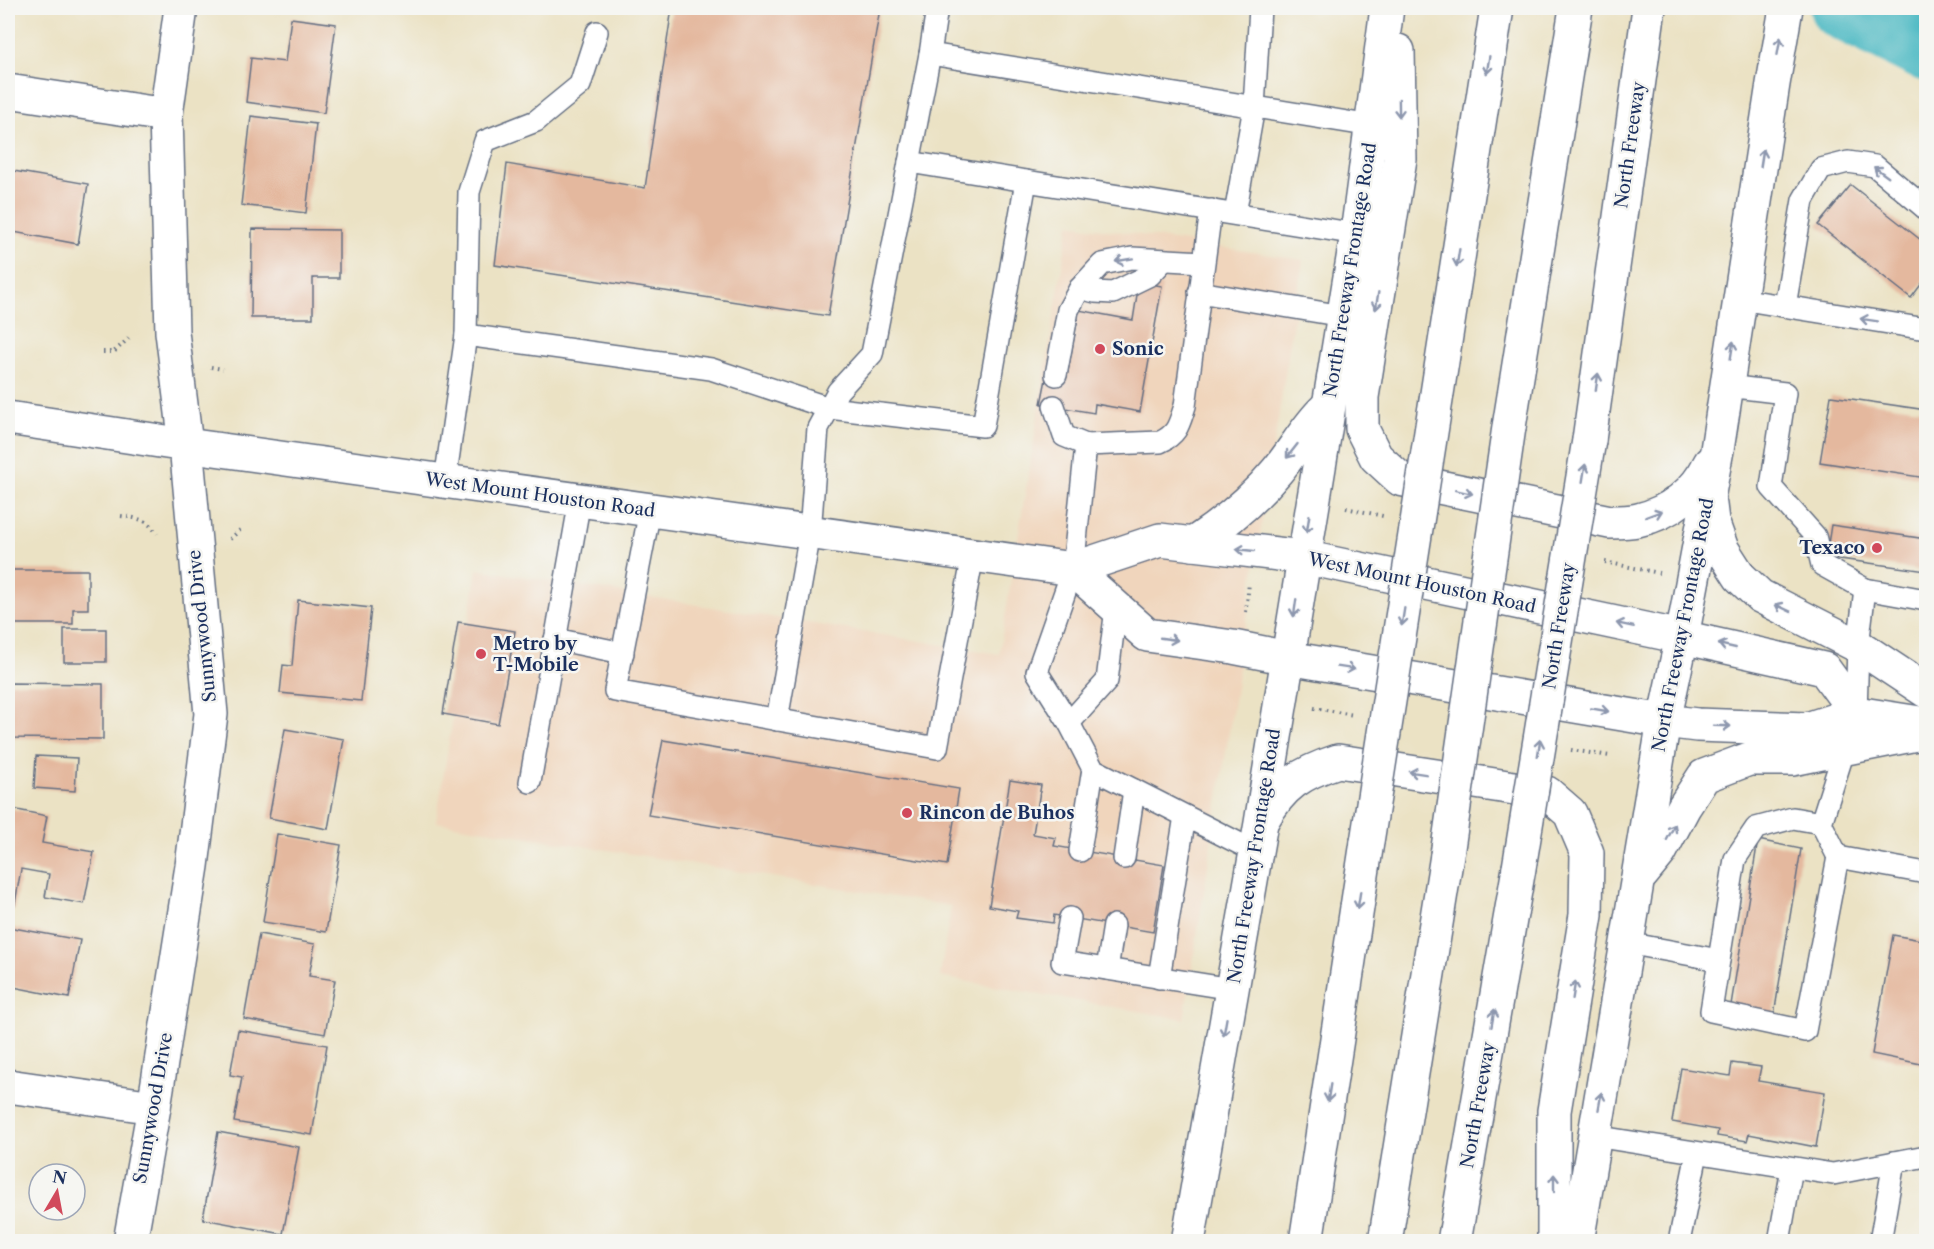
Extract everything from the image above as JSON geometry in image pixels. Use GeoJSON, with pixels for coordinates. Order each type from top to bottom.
{"type":"FeatureCollection","features":[{"type":"Feature","properties":{"kind":"main road","name":"Sunnywood Drive"},"geometry":{"type":"LineString","coordinates":[[130,1242],[192,866],[211,714],[186,445],[172,332],[166,115],[181,8]]}},
{"type":"Feature","properties":{"kind":"main road","name":"North Freeway Frontage Road"},"geometry":{"type":"LineString","coordinates":[[1188,1242],[1258,838],[1357,234],[1387,8]]}},
{"type":"Feature","properties":{"kind":"main road"},"geometry":{"type":"LineString","coordinates":[[1397,8],[1400,159],[1362,397],[1362,429],[1376,457],[1400,479],[1610,522],[1638,520],[1664,511],[1687,495],[1704,475],[1717,450]]}},
{"type":"Feature","properties":{"kind":"main road"},"geometry":{"type":"LineString","coordinates":[[1306,1242],[1497,8]]}},
{"type":"Feature","properties":{"kind":"main road"},"geometry":{"type":"LineString","coordinates":[[1385,1242],[1447,855],[1509,427],[1576,8]]}},
{"type":"Feature","properties":{"kind":"main road","name":"North Freeway Frontage Road"},"geometry":{"type":"LineString","coordinates":[[1577,1242],[1664,721],[1717,450],[1786,8]]}},
{"type":"Feature","properties":{"kind":"main road","name":"North Freeway"},"geometry":{"type":"LineString","coordinates":[[1454,1242],[1519,868],[1589,440],[1648,19]]}},
{"type":"Feature","properties":{"kind":"main road"},"geometry":{"type":"LineString","coordinates":[[8,91],[166,115]]}},
{"type":"Feature","properties":{"kind":"main road"},"geometry":{"type":"LineString","coordinates":[[1193,544],[1222,525],[1248,503],[1276,472],[1319,415],[1329,406]]}},
{"type":"Feature","properties":{"kind":"main road","name":"West Mount Houston Road"},"geometry":{"type":"LineString","coordinates":[[8,418],[1073,570],[1160,540],[1303,557],[1824,669],[1856,713]]}},
{"type":"Feature","properties":{"kind":"main road"},"geometry":{"type":"LineString","coordinates":[[1708,491],[1712,521],[1722,549],[1740,577],[1760,596],[1858,646],[1926,691]]}},
{"type":"Feature","properties":{"kind":"main road"},"geometry":{"type":"LineString","coordinates":[[1073,570],[1147,635],[1233,647],[1697,725],[1807,729],[1856,713],[1926,724]]}},
{"type":"Feature","properties":{"kind":"main road"},"geometry":{"type":"LineString","coordinates":[[1637,880],[1660,852],[1704,776],[1749,759],[1792,759],[1926,732]]}},
{"type":"Feature","properties":{"kind":"main road"},"geometry":{"type":"LineString","coordinates":[[1258,838],[1273,801],[1292,783],[1314,769],[1338,761],[1547,793],[1570,813],[1587,853],[1586,915],[1554,1111],[1554,1242]]}},
{"type":"Feature","properties":{"kind":"main road"},"geometry":{"type":"LineString","coordinates":[[8,1086],[154,1107]]}},
{"type":"Feature","properties":{"kind":"lane"},"geometry":{"type":"LineString","coordinates":[[777,720],[810,532],[818,428],[838,392],[872,354],[930,54],[936,8]]}},
{"type":"Feature","properties":{"kind":"lane"},"geometry":{"type":"LineString","coordinates":[[1235,214],[1254,107],[1260,8]]}},
{"type":"Feature","properties":{"kind":"lane"},"geometry":{"type":"LineString","coordinates":[[445,481],[466,335],[469,192],[486,141],[536,121],[580,85],[597,32]]}},
{"type":"Feature","properties":{"kind":"lane"},"geometry":{"type":"LineString","coordinates":[[930,54],[1372,126]]}},
{"type":"Feature","properties":{"kind":"lane"},"geometry":{"type":"LineString","coordinates":[[909,162],[1357,234]]}},
{"type":"Feature","properties":{"kind":"lane"},"geometry":{"type":"LineString","coordinates":[[1785,306],[1803,200],[1821,170],[1848,162],[1875,166],[1926,208]]}},
{"type":"Feature","properties":{"kind":"lane"},"geometry":{"type":"LineString","coordinates":[[466,335],[711,369],[829,408],[982,426],[1026,181]]}},
{"type":"Feature","properties":{"kind":"lane"},"geometry":{"type":"LineString","coordinates":[[1054,406],[1064,436],[1086,445],[1160,442],[1170,437],[1179,426],[1185,406],[1211,210]]}},
{"type":"Feature","properties":{"kind":"lane"},"geometry":{"type":"LineString","coordinates":[[1056,375],[1068,310],[1080,288],[1102,264],[1132,258],[1203,262]]}},
{"type":"Feature","properties":{"kind":"lane"},"geometry":{"type":"LineString","coordinates":[[1080,288],[1113,293],[1150,275],[1164,260]]}},
{"type":"Feature","properties":{"kind":"lane"},"geometry":{"type":"LineString","coordinates":[[1199,292],[1343,316]]}},
{"type":"Feature","properties":{"kind":"lane"},"geometry":{"type":"LineString","coordinates":[[1740,299],[1926,329]]}},
{"type":"Feature","properties":{"kind":"lane"},"geometry":{"type":"LineString","coordinates":[[1727,386],[1785,393],[1771,487],[1815,536],[1822,565],[1865,589],[1926,600]]}},
{"type":"Feature","properties":{"kind":"lane"},"geometry":{"type":"LineString","coordinates":[[1086,445],[1073,570],[1037,672],[1069,723],[1093,769],[1185,816],[1258,838]]}},
{"type":"Feature","properties":{"kind":"lane"},"geometry":{"type":"LineString","coordinates":[[530,782],[580,500]]}},
{"type":"Feature","properties":{"kind":"lane"},"geometry":{"type":"LineString","coordinates":[[650,510],[615,691],[937,748],[973,555]]}},
{"type":"Feature","properties":{"kind":"lane"},"geometry":{"type":"LineString","coordinates":[[1821,822],[1793,818],[1756,828],[1735,859],[1711,1011],[1805,1031],[1838,857],[1821,822],[1856,713],[1858,646],[1865,589]]}},
{"type":"Feature","properties":{"kind":"lane"},"geometry":{"type":"LineString","coordinates":[[1069,723],[1107,681],[1116,608]]}},
{"type":"Feature","properties":{"kind":"lane"},"geometry":{"type":"LineString","coordinates":[[555,639],[623,653]]}},
{"type":"Feature","properties":{"kind":"lane"},"geometry":{"type":"LineString","coordinates":[[1080,851],[1093,769]]}},
{"type":"Feature","properties":{"kind":"lane"},"geometry":{"type":"LineString","coordinates":[[1124,858],[1134,790]]}},
{"type":"Feature","properties":{"kind":"lane"},"geometry":{"type":"LineString","coordinates":[[1159,978],[1185,816]]}},
{"type":"Feature","properties":{"kind":"lane"},"geometry":{"type":"LineString","coordinates":[[1838,857],[1926,873]]}},
{"type":"Feature","properties":{"kind":"lane"},"geometry":{"type":"LineString","coordinates":[[1070,918],[1062,962],[1232,989]]}},
{"type":"Feature","properties":{"kind":"lane"},"geometry":{"type":"LineString","coordinates":[[1107,969],[1114,925]]}},
{"type":"Feature","properties":{"kind":"lane"},"geometry":{"type":"LineString","coordinates":[[1627,943],[1719,960]]}},
{"type":"Feature","properties":{"kind":"lane"},"geometry":{"type":"LineString","coordinates":[[1594,1136],[1833,1174],[1926,1156]]}},
{"type":"Feature","properties":{"kind":"lane"},"geometry":{"type":"LineString","coordinates":[[1679,1242],[1697,1153]]}},
{"type":"Feature","properties":{"kind":"lane"},"geometry":{"type":"LineString","coordinates":[[1880,1242],[1893,1162]]}},
{"type":"Feature","properties":{"kind":"lane"},"geometry":{"type":"LineString","coordinates":[[1779,1242],[1792,1168]]}},
{"type":"Feature","properties":{"kind":"path"},"geometry":{"type":"LineString","coordinates":[[103,352],[114,352],[129,338]]}},
{"type":"Feature","properties":{"kind":"path"},"geometry":{"type":"LineString","coordinates":[[121,516],[145,520],[157,534]]}},
{"type":"Feature","properties":{"kind":"path"},"geometry":{"type":"LineString","coordinates":[[1246,612],[1250,579]]}},
{"type":"Feature","properties":{"kind":"shaded area"},"geometry":{"type":"Polygon","coordinates":[[[1069,224],[1303,260],[1184,1019],[940,977],[951,906],[436,822],[477,569],[999,654],[1069,224]]]}},
{"type":"Feature","properties":{"kind":"building"},"geometry":{"type":"Polygon","coordinates":[[[85,8],[101,8],[101,11],[85,8]]]}},
{"type":"Feature","properties":{"kind":"building"},"geometry":{"type":"Polygon","coordinates":[[[672,8],[880,8],[828,316],[495,265],[507,164],[645,188],[672,8]]]}},
{"type":"Feature","properties":{"kind":"building"},"geometry":{"type":"Polygon","coordinates":[[[291,18],[336,24],[324,113],[246,102],[251,58],[285,62],[291,18]]]}},
{"type":"Feature","properties":{"kind":"building"},"geometry":{"type":"Polygon","coordinates":[[[251,116],[316,124],[306,213],[241,205],[251,116]]]}},
{"type":"Feature","properties":{"kind":"building"},"geometry":{"type":"Polygon","coordinates":[[[8,170],[88,184],[78,244],[8,231],[8,170]]]}},
{"type":"Feature","properties":{"kind":"building"},"geometry":{"type":"Polygon","coordinates":[[[1851,185],[1926,244],[1926,278],[1911,298],[1818,225],[1851,185]]]}},
{"type":"Feature","properties":{"kind":"building"},"geometry":{"type":"Polygon","coordinates":[[[252,229],[339,230],[339,278],[313,278],[313,318],[251,318],[252,229]]]}},
{"type":"Feature","properties":{"kind":"building"},"geometry":{"type":"Polygon","coordinates":[[[1139,282],[1162,286],[1140,412],[1095,404],[1094,413],[1041,404],[1047,374],[1067,377],[1079,310],[1133,320],[1139,282]]]}},
{"type":"Feature","properties":{"kind":"building"},"geometry":{"type":"Polygon","coordinates":[[[1831,396],[1926,410],[1926,478],[1820,462],[1831,396]]]}},
{"type":"Feature","properties":{"kind":"building","name":"Texaco"},"geometry":{"type":"Polygon","coordinates":[[[1831,525],[1926,539],[1926,571],[1826,557],[1831,525]]]}},
{"type":"Feature","properties":{"kind":"building"},"geometry":{"type":"Polygon","coordinates":[[[8,570],[88,570],[88,609],[73,609],[73,624],[8,624],[8,570]]]}},
{"type":"Feature","properties":{"kind":"building"},"geometry":{"type":"Polygon","coordinates":[[[298,600],[371,608],[361,701],[280,693],[283,665],[292,666],[298,600]]]}},
{"type":"Feature","properties":{"kind":"building"},"geometry":{"type":"Polygon","coordinates":[[[458,622],[515,631],[498,724],[443,714],[458,622]]]}},
{"type":"Feature","properties":{"kind":"building"},"geometry":{"type":"Polygon","coordinates":[[[64,629],[106,629],[106,662],[64,662],[64,629]]]}},
{"type":"Feature","properties":{"kind":"building"},"geometry":{"type":"Polygon","coordinates":[[[8,683],[103,684],[103,739],[8,738],[8,683]]]}},
{"type":"Feature","properties":{"kind":"building"},"geometry":{"type":"Polygon","coordinates":[[[285,729],[344,739],[328,829],[269,818],[285,729]]]}},
{"type":"Feature","properties":{"kind":"building"},"geometry":{"type":"Polygon","coordinates":[[[663,740],[959,789],[947,865],[648,815],[663,740]]]}},
{"type":"Feature","properties":{"kind":"building"},"geometry":{"type":"Polygon","coordinates":[[[36,756],[77,758],[75,791],[34,788],[36,756]]]}},
{"type":"Feature","properties":{"kind":"building"},"geometry":{"type":"Polygon","coordinates":[[[1010,780],[1041,785],[1033,834],[1056,838],[1054,846],[1164,865],[1153,932],[1054,915],[1053,923],[1016,918],[1018,911],[989,906],[1010,780]]]}},
{"type":"Feature","properties":{"kind":"building"},"geometry":{"type":"Polygon","coordinates":[[[8,808],[47,816],[42,843],[94,852],[84,904],[45,897],[49,874],[21,869],[14,909],[8,908],[8,808]]]}},
{"type":"Feature","properties":{"kind":"building"},"geometry":{"type":"Polygon","coordinates":[[[277,834],[341,845],[326,932],[263,922],[277,834]]]}},
{"type":"Feature","properties":{"kind":"building"},"geometry":{"type":"Polygon","coordinates":[[[1758,840],[1801,849],[1773,1021],[1730,1011],[1758,840]]]}},
{"type":"Feature","properties":{"kind":"building"},"geometry":{"type":"Polygon","coordinates":[[[8,927],[80,940],[69,998],[8,986],[8,927]]]}},
{"type":"Feature","properties":{"kind":"building"},"geometry":{"type":"Polygon","coordinates":[[[259,934],[315,944],[309,976],[335,980],[325,1034],[244,1019],[259,934]]]}},
{"type":"Feature","properties":{"kind":"building"},"geometry":{"type":"Polygon","coordinates":[[[1893,935],[1926,941],[1926,1065],[1872,1054],[1893,935]]]}},
{"type":"Feature","properties":{"kind":"building"},"geometry":{"type":"Polygon","coordinates":[[[238,1030],[327,1045],[312,1135],[234,1122],[242,1077],[230,1075],[238,1030]]]}},
{"type":"Feature","properties":{"kind":"building"},"geometry":{"type":"Polygon","coordinates":[[[1732,1063],[1761,1067],[1758,1081],[1825,1092],[1816,1147],[1749,1134],[1747,1141],[1717,1136],[1718,1130],[1672,1122],[1681,1068],[1730,1076],[1732,1063]]]}},
{"type":"Feature","properties":{"kind":"building"},"geometry":{"type":"Polygon","coordinates":[[[218,1132],[299,1147],[283,1234],[203,1219],[218,1132]]]}},
{"type":"Feature","properties":{"kind":"waterway"},"geometry":{"type":"LineString","coordinates":[[1841,8],[1926,50]]}},
{"type":"Feature","properties":{"kind":"place","name":"Sonic"},"geometry":{"type":"Point","coordinates":[1100,349]}},
{"type":"Feature","properties":{"kind":"place","name":"Texaco"},"geometry":{"type":"Point","coordinates":[1877,548]}},
{"type":"Feature","properties":{"kind":"place","name":"Metro by T-Mobile"},"geometry":{"type":"Point","coordinates":[481,654]}},
{"type":"Feature","properties":{"kind":"place","name":"Rincon de Buhos"},"geometry":{"type":"Point","coordinates":[907,813]}}]}
